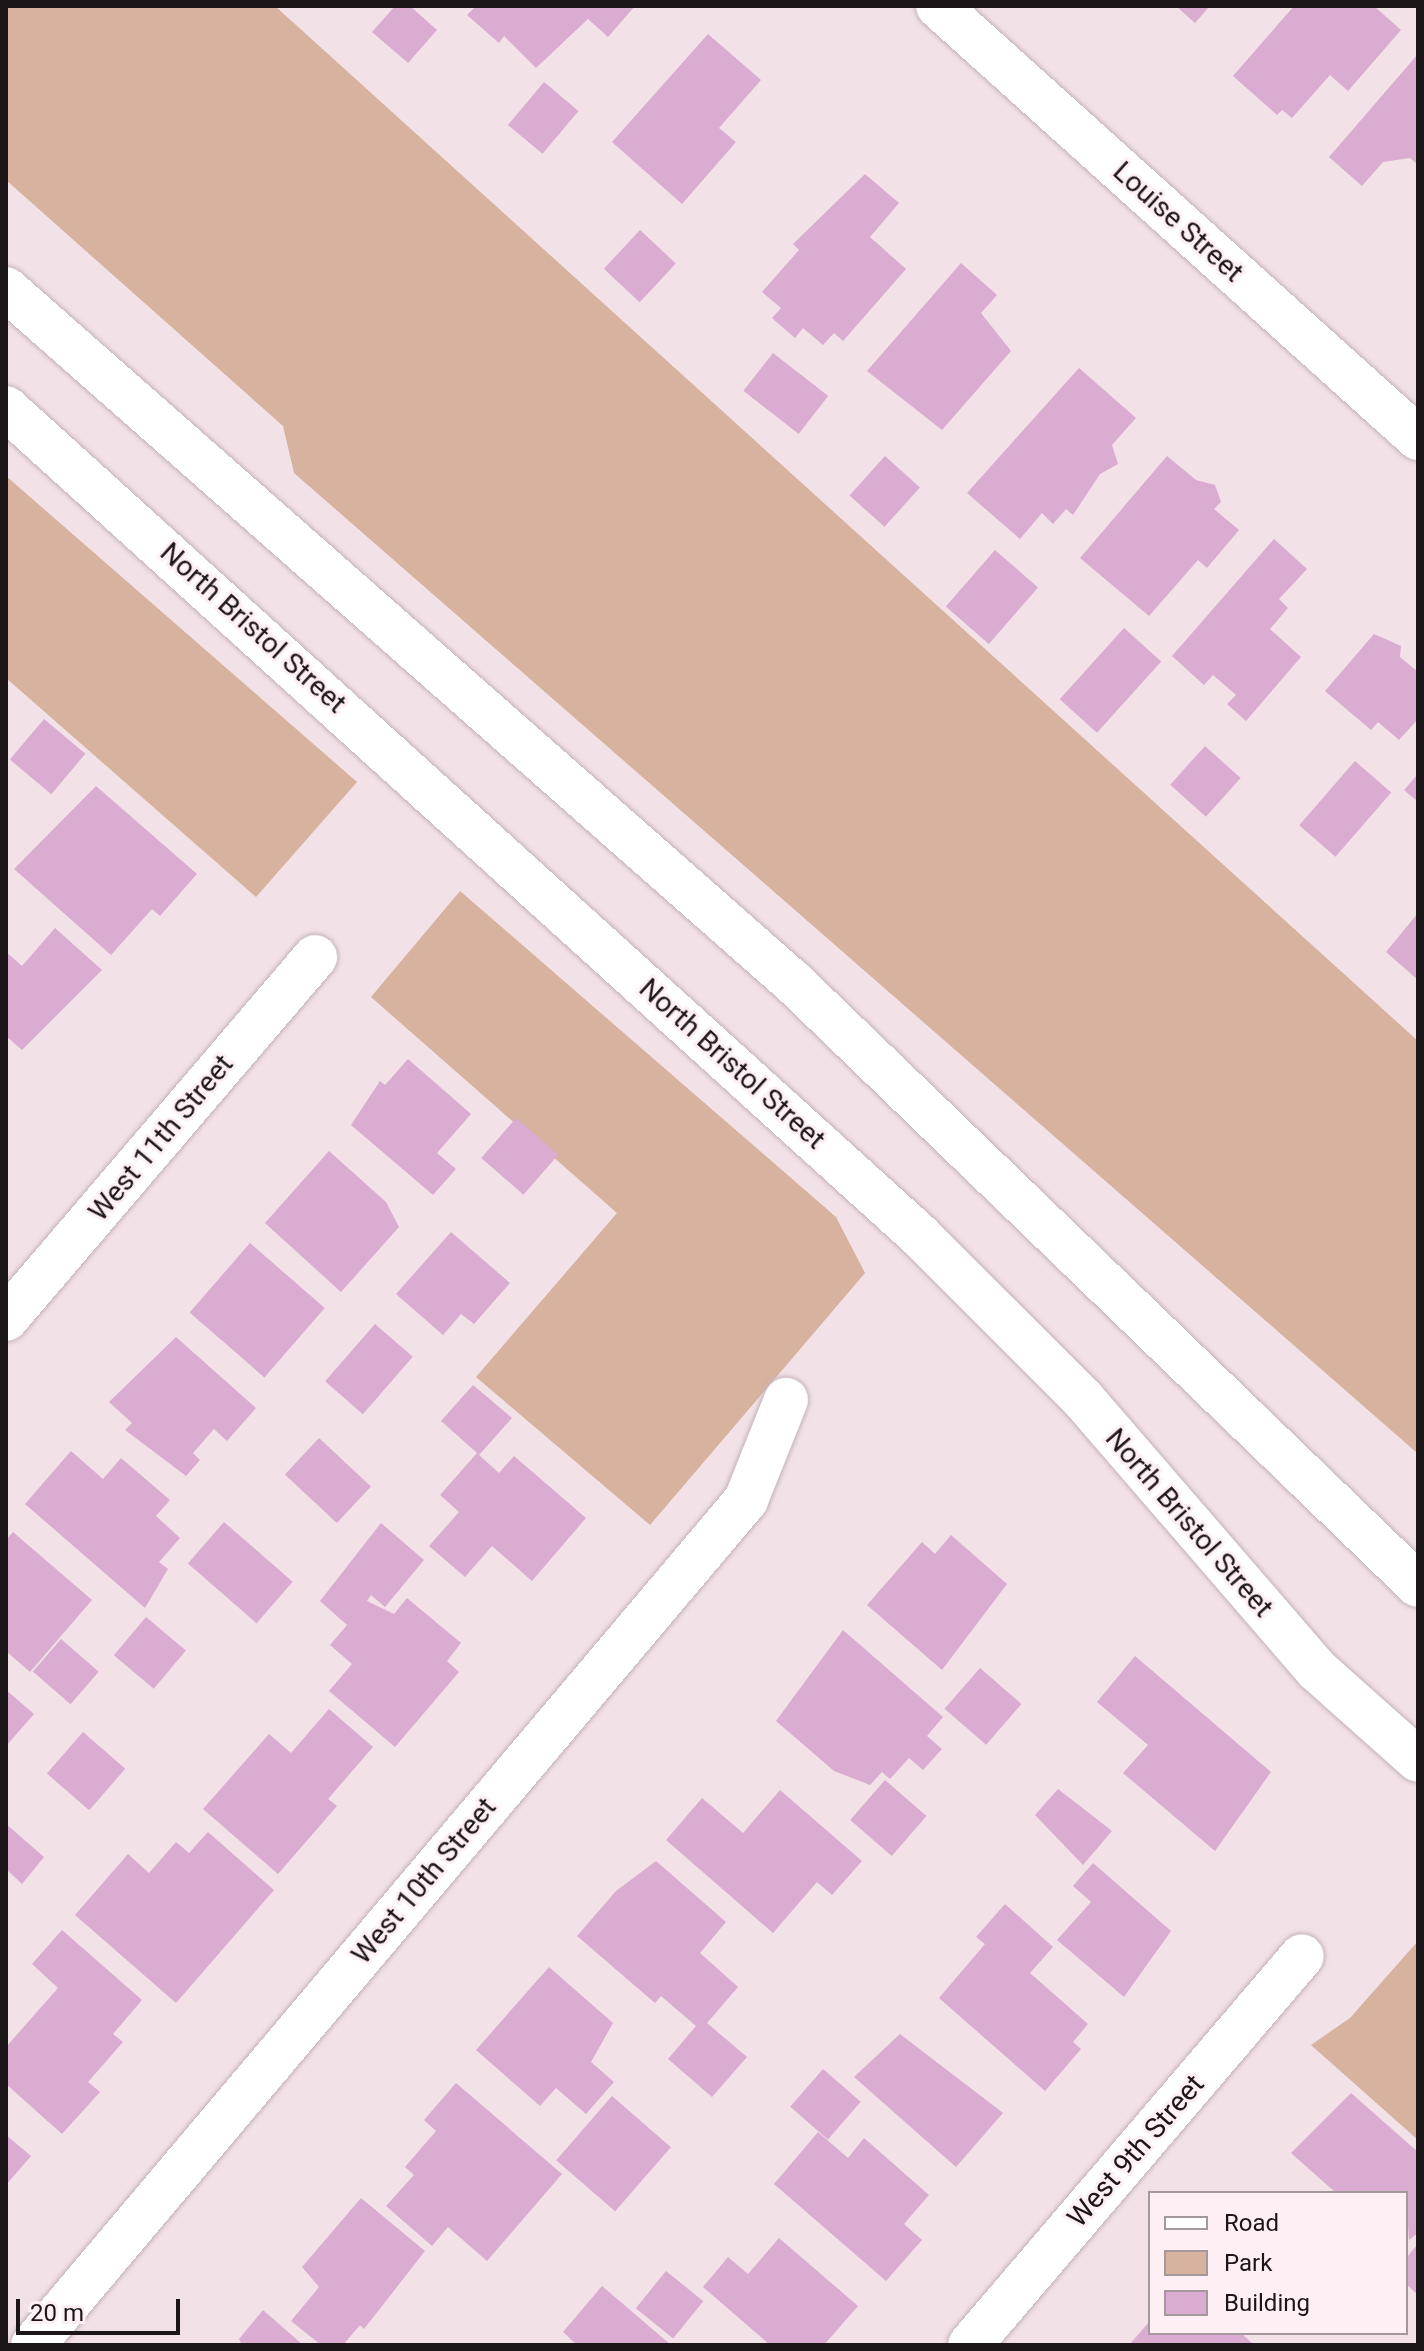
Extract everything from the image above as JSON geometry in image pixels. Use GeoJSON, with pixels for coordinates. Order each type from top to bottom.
{"type":"FeatureCollection","features":[{"type":"Feature","properties":{"kind":"main road","name":"Louise Street"},"geometry":{"type":"LineString","coordinates":[[938,6],[1418,438]]}},
{"type":"Feature","properties":{"kind":"main road"},"geometry":{"type":"LineString","coordinates":[[6,289],[794,983],[1418,1585]]}},
{"type":"Feature","properties":{"kind":"main road","name":"North Bristol Street"},"geometry":{"type":"LineString","coordinates":[[6,408],[920,1236],[1083,1399],[1317,1670],[1418,1760]]}},
{"type":"Feature","properties":{"kind":"main road","name":"West 11th Street"},"geometry":{"type":"LineString","coordinates":[[6,1319],[315,957]]}},
{"type":"Feature","properties":{"kind":"main road","name":"West 10th Street"},"geometry":{"type":"LineString","coordinates":[[33,2345],[746,1500],[786,1400]]}},
{"type":"Feature","properties":{"kind":"main road","name":"West 9th Street"},"geometry":{"type":"LineString","coordinates":[[970,2345],[1302,1956]]}},
{"type":"Feature","properties":{"kind":"green space"},"geometry":{"type":"Polygon","coordinates":[[[6,6],[275,6],[1418,1041],[1416,1452],[294,473],[283,426],[6,180],[6,6]]]}},
{"type":"Feature","properties":{"kind":"green space"},"geometry":{"type":"Polygon","coordinates":[[[6,476],[357,782],[256,897],[6,678],[6,476]]]}},
{"type":"Feature","properties":{"kind":"green space"},"geometry":{"type":"Polygon","coordinates":[[[460,891],[836,1217],[865,1273],[650,1525],[476,1377],[617,1213],[371,997],[460,891]]]}},
{"type":"Feature","properties":{"kind":"green space"},"geometry":{"type":"Polygon","coordinates":[[[1418,1941],[1418,2140],[1311,2045],[1350,2018],[1418,1941]]]}},
{"type":"Feature","properties":{"kind":"building"},"geometry":{"type":"Polygon","coordinates":[[[395,6],[410,6],[437,30],[408,63],[372,32],[395,6]]]}},
{"type":"Feature","properties":{"kind":"building"},"geometry":{"type":"Polygon","coordinates":[[[476,6],[635,6],[608,37],[588,19],[536,68],[504,36],[499,43],[467,15],[476,6]]]}},
{"type":"Feature","properties":{"kind":"building"},"geometry":{"type":"Polygon","coordinates":[[[1176,6],[1210,6],[1195,23],[1176,6]]]}},
{"type":"Feature","properties":{"kind":"building"},"geometry":{"type":"Polygon","coordinates":[[[1294,6],[1374,6],[1401,30],[1348,91],[1330,75],[1292,118],[1282,110],[1277,115],[1233,76],[1294,6]]]}},
{"type":"Feature","properties":{"kind":"building"},"geometry":{"type":"Polygon","coordinates":[[[708,34],[761,80],[719,128],[736,142],[682,204],[612,142],[708,34]]]}},
{"type":"Feature","properties":{"kind":"building"},"geometry":{"type":"Polygon","coordinates":[[[1418,54],[1418,165],[1410,158],[1383,162],[1362,186],[1329,157],[1418,54]]]}},
{"type":"Feature","properties":{"kind":"building"},"geometry":{"type":"Polygon","coordinates":[[[544,82],[578,111],[542,154],[508,125],[544,82]]]}},
{"type":"Feature","properties":{"kind":"building"},"geometry":{"type":"Polygon","coordinates":[[[865,174],[899,203],[870,237],[906,269],[843,341],[834,333],[823,345],[803,328],[795,338],[772,318],[781,308],[762,292],[799,250],[793,244],[865,174]]]}},
{"type":"Feature","properties":{"kind":"building"},"geometry":{"type":"Polygon","coordinates":[[[640,230],[676,263],[640,302],[604,269],[640,230]]]}},
{"type":"Feature","properties":{"kind":"building"},"geometry":{"type":"Polygon","coordinates":[[[961,263],[997,295],[981,313],[1011,351],[942,430],[867,371],[961,263]]]}},
{"type":"Feature","properties":{"kind":"building"},"geometry":{"type":"Polygon","coordinates":[[[773,353],[828,396],[799,434],[743,391],[773,353]]]}},
{"type":"Feature","properties":{"kind":"building"},"geometry":{"type":"Polygon","coordinates":[[[1079,368],[1136,418],[1112,445],[1118,464],[1100,474],[1073,515],[1066,509],[1053,524],[1042,513],[1020,539],[967,493],[1079,368]]]}},
{"type":"Feature","properties":{"kind":"building"},"geometry":{"type":"Polygon","coordinates":[[[885,456],[920,487],[884,527],[850,495],[885,456]]]}},
{"type":"Feature","properties":{"kind":"building"},"geometry":{"type":"Polygon","coordinates":[[[1167,456],[1196,480],[1215,485],[1221,502],[1214,509],[1239,530],[1207,568],[1198,560],[1149,616],[1080,558],[1167,456]]]}},
{"type":"Feature","properties":{"kind":"building"},"geometry":{"type":"Polygon","coordinates":[[[1274,539],[1307,569],[1279,599],[1288,608],[1270,629],[1301,657],[1246,721],[1227,704],[1236,695],[1213,675],[1204,685],[1172,656],[1274,539]]]}},
{"type":"Feature","properties":{"kind":"building"},"geometry":{"type":"Polygon","coordinates":[[[995,550],[1038,587],[989,644],[946,607],[995,550]]]}},
{"type":"Feature","properties":{"kind":"building"},"geometry":{"type":"Polygon","coordinates":[[[1124,628],[1161,661],[1097,733],[1060,699],[1124,628]]]}},
{"type":"Feature","properties":{"kind":"building"},"geometry":{"type":"Polygon","coordinates":[[[1374,634],[1401,646],[1400,657],[1418,672],[1418,719],[1399,740],[1378,722],[1371,730],[1325,691],[1374,634]]]}},
{"type":"Feature","properties":{"kind":"building"},"geometry":{"type":"Polygon","coordinates":[[[44,719],[85,754],[51,794],[10,760],[44,719]]]}},
{"type":"Feature","properties":{"kind":"building"},"geometry":{"type":"Polygon","coordinates":[[[1205,746],[1241,778],[1206,817],[1170,785],[1205,746]]]}},
{"type":"Feature","properties":{"kind":"building"},"geometry":{"type":"Polygon","coordinates":[[[1355,761],[1391,792],[1335,857],[1299,825],[1355,761]]]}},
{"type":"Feature","properties":{"kind":"building"},"geometry":{"type":"Polygon","coordinates":[[[1418,774],[1418,802],[1404,790],[1418,774]]]}},
{"type":"Feature","properties":{"kind":"building"},"geometry":{"type":"Polygon","coordinates":[[[96,786],[197,874],[160,916],[152,909],[111,955],[14,869],[96,786]]]}},
{"type":"Feature","properties":{"kind":"building"},"geometry":{"type":"Polygon","coordinates":[[[1418,913],[1418,980],[1386,952],[1418,913]]]}},
{"type":"Feature","properties":{"kind":"building"},"geometry":{"type":"Polygon","coordinates":[[[55,928],[102,970],[22,1050],[6,1036],[6,952],[22,966],[55,928]]]}},
{"type":"Feature","properties":{"kind":"building"},"geometry":{"type":"Polygon","coordinates":[[[408,1059],[471,1114],[437,1153],[456,1169],[433,1195],[351,1125],[380,1081],[385,1085],[408,1059]]]}},
{"type":"Feature","properties":{"kind":"building"},"geometry":{"type":"Polygon","coordinates":[[[516,1118],[558,1155],[523,1195],[481,1158],[516,1118]]]}},
{"type":"Feature","properties":{"kind":"building"},"geometry":{"type":"Polygon","coordinates":[[[329,1151],[386,1202],[399,1227],[341,1292],[265,1223],[329,1151]]]}},
{"type":"Feature","properties":{"kind":"building"},"geometry":{"type":"Polygon","coordinates":[[[451,1232],[510,1283],[474,1324],[461,1314],[443,1335],[396,1294],[451,1232]]]}},
{"type":"Feature","properties":{"kind":"building"},"geometry":{"type":"Polygon","coordinates":[[[250,1243],[325,1308],[264,1377],[190,1312],[250,1243]]]}},
{"type":"Feature","properties":{"kind":"building"},"geometry":{"type":"Polygon","coordinates":[[[375,1324],[413,1357],[363,1414],[325,1381],[375,1324]]]}},
{"type":"Feature","properties":{"kind":"building"},"geometry":{"type":"Polygon","coordinates":[[[176,1337],[256,1408],[227,1441],[214,1429],[193,1453],[200,1460],[186,1476],[125,1430],[132,1423],[109,1402],[176,1337]]]}},
{"type":"Feature","properties":{"kind":"building"},"geometry":{"type":"Polygon","coordinates":[[[473,1385],[512,1418],[479,1455],[499,1473],[514,1456],[586,1518],[532,1581],[492,1546],[465,1577],[429,1546],[459,1512],[440,1495],[477,1453],[441,1421],[473,1385]]]}},
{"type":"Feature","properties":{"kind":"building"},"geometry":{"type":"Polygon","coordinates":[[[319,1438],[371,1486],[337,1523],[285,1475],[319,1438]]]}},
{"type":"Feature","properties":{"kind":"building"},"geometry":{"type":"Polygon","coordinates":[[[71,1451],[103,1479],[121,1458],[170,1500],[156,1516],[180,1538],[159,1562],[168,1569],[145,1608],[25,1504],[71,1451]]]}},
{"type":"Feature","properties":{"kind":"building"},"geometry":{"type":"Polygon","coordinates":[[[224,1522],[293,1582],[257,1623],[188,1564],[224,1522]]]}},
{"type":"Feature","properties":{"kind":"building"},"geometry":{"type":"Polygon","coordinates":[[[381,1523],[424,1560],[385,1607],[371,1595],[367,1601],[394,1614],[407,1598],[461,1643],[447,1661],[459,1672],[395,1747],[329,1691],[352,1664],[330,1645],[347,1625],[320,1601],[381,1523]]]}},
{"type":"Feature","properties":{"kind":"building"},"geometry":{"type":"Polygon","coordinates":[[[13,1532],[92,1600],[30,1672],[6,1651],[6,1540],[13,1532]]]}},
{"type":"Feature","properties":{"kind":"building"},"geometry":{"type":"Polygon","coordinates":[[[951,1535],[1007,1584],[942,1670],[867,1605],[922,1542],[935,1554],[951,1535]]]}},
{"type":"Feature","properties":{"kind":"building"},"geometry":{"type":"Polygon","coordinates":[[[146,1617],[186,1650],[154,1689],[114,1655],[146,1617]]]}},
{"type":"Feature","properties":{"kind":"building"},"geometry":{"type":"Polygon","coordinates":[[[843,1630],[943,1717],[927,1736],[942,1749],[923,1770],[909,1758],[890,1779],[882,1772],[870,1785],[834,1771],[776,1721],[843,1630]]]}},
{"type":"Feature","properties":{"kind":"building"},"geometry":{"type":"Polygon","coordinates":[[[61,1639],[99,1672],[71,1704],[33,1671],[61,1639]]]}},
{"type":"Feature","properties":{"kind":"building"},"geometry":{"type":"Polygon","coordinates":[[[1135,1656],[1271,1772],[1215,1851],[1123,1773],[1148,1745],[1097,1702],[1135,1656]]]}},
{"type":"Feature","properties":{"kind":"building"},"geometry":{"type":"Polygon","coordinates":[[[980,1668],[1022,1704],[986,1745],[945,1709],[980,1668]]]}},
{"type":"Feature","properties":{"kind":"building"},"geometry":{"type":"Polygon","coordinates":[[[6,1690],[34,1714],[6,1746],[6,1690]]]}},
{"type":"Feature","properties":{"kind":"building"},"geometry":{"type":"Polygon","coordinates":[[[329,1709],[373,1747],[328,1799],[337,1806],[278,1874],[203,1809],[269,1734],[291,1753],[329,1709]]]}},
{"type":"Feature","properties":{"kind":"building"},"geometry":{"type":"Polygon","coordinates":[[[83,1732],[125,1769],[89,1810],[47,1774],[83,1732]]]}},
{"type":"Feature","properties":{"kind":"building"},"geometry":{"type":"Polygon","coordinates":[[[885,1780],[927,1816],[892,1856],[850,1820],[885,1780]]]}},
{"type":"Feature","properties":{"kind":"building"},"geometry":{"type":"Polygon","coordinates":[[[1058,1789],[1112,1831],[1083,1865],[1035,1815],[1058,1789]]]}},
{"type":"Feature","properties":{"kind":"building"},"geometry":{"type":"Polygon","coordinates":[[[780,1790],[862,1861],[832,1895],[817,1882],[773,1933],[666,1840],[702,1798],[743,1833],[780,1790]]]}},
{"type":"Feature","properties":{"kind":"building"},"geometry":{"type":"Polygon","coordinates":[[[6,1824],[44,1857],[22,1884],[6,1869],[6,1824]]]}},
{"type":"Feature","properties":{"kind":"building"},"geometry":{"type":"Polygon","coordinates":[[[208,1832],[274,1890],[176,2003],[75,1915],[128,1854],[149,1873],[176,1842],[189,1853],[208,1832]]]}},
{"type":"Feature","properties":{"kind":"building"},"geometry":{"type":"Polygon","coordinates":[[[656,1861],[726,1922],[700,1953],[738,1987],[707,2023],[747,2057],[712,2097],[668,2059],[696,2026],[661,1996],[655,2003],[577,1936],[616,1891],[656,1861]]]}},
{"type":"Feature","properties":{"kind":"building"},"geometry":{"type":"Polygon","coordinates":[[[1093,1863],[1171,1931],[1124,1997],[1057,1940],[1091,1902],[1073,1886],[1093,1863]]]}},
{"type":"Feature","properties":{"kind":"building"},"geometry":{"type":"Polygon","coordinates":[[[1005,1904],[1053,1947],[1030,1973],[1088,2024],[1073,2042],[1081,2049],[1045,2091],[939,1998],[985,1944],[976,1937],[1005,1904]]]}},
{"type":"Feature","properties":{"kind":"building"},"geometry":{"type":"Polygon","coordinates":[[[62,1930],[142,2000],[113,2034],[123,2042],[88,2082],[100,2092],[62,2134],[6,2084],[6,2047],[58,1988],[32,1964],[62,1930]]]}},
{"type":"Feature","properties":{"kind":"building"},"geometry":{"type":"Polygon","coordinates":[[[549,1967],[613,2023],[591,2062],[614,2082],[586,2114],[556,2088],[540,2106],[476,2050],[549,1967]]]}},
{"type":"Feature","properties":{"kind":"building"},"geometry":{"type":"Polygon","coordinates":[[[900,2034],[1003,2113],[956,2167],[854,2077],[900,2034]]]}},
{"type":"Feature","properties":{"kind":"building"},"geometry":{"type":"Polygon","coordinates":[[[823,2069],[861,2102],[828,2140],[790,2107],[823,2069]]]}},
{"type":"Feature","properties":{"kind":"building"},"geometry":{"type":"Polygon","coordinates":[[[456,2083],[562,2174],[487,2261],[448,2227],[432,2246],[386,2206],[414,2175],[405,2167],[436,2131],[424,2120],[456,2083]]]}},
{"type":"Feature","properties":{"kind":"building"},"geometry":{"type":"Polygon","coordinates":[[[1351,2093],[1418,2152],[1418,2233],[1409,2240],[1408,2191],[1334,2191],[1291,2153],[1351,2093]]]}},
{"type":"Feature","properties":{"kind":"building"},"geometry":{"type":"Polygon","coordinates":[[[612,2096],[671,2147],[615,2211],[556,2160],[612,2096]]]}},
{"type":"Feature","properties":{"kind":"building"},"geometry":{"type":"Polygon","coordinates":[[[818,2132],[848,2158],[864,2138],[929,2195],[904,2224],[922,2240],[886,2281],[774,2184],[818,2132]]]}},
{"type":"Feature","properties":{"kind":"building"},"geometry":{"type":"Polygon","coordinates":[[[6,2135],[31,2156],[6,2185],[6,2135]]]}},
{"type":"Feature","properties":{"kind":"building"},"geometry":{"type":"Polygon","coordinates":[[[361,2198],[425,2251],[364,2329],[360,2325],[343,2345],[321,2345],[291,2321],[319,2287],[302,2267],[361,2198]]]}},
{"type":"Feature","properties":{"kind":"building"},"geometry":{"type":"Polygon","coordinates":[[[779,2238],[858,2306],[824,2345],[770,2345],[703,2287],[728,2257],[748,2274],[779,2238]]]}},
{"type":"Feature","properties":{"kind":"building"},"geometry":{"type":"Polygon","coordinates":[[[1418,2244],[1418,2295],[1408,2286],[1408,2256],[1418,2244]]]}},
{"type":"Feature","properties":{"kind":"building"},"geometry":{"type":"Polygon","coordinates":[[[666,2271],[703,2301],[673,2339],[636,2308],[666,2271]]]}},
{"type":"Feature","properties":{"kind":"building"},"geometry":{"type":"Polygon","coordinates":[[[602,2286],[671,2345],[577,2345],[563,2332],[602,2286]]]}},
{"type":"Feature","properties":{"kind":"building"},"geometry":{"type":"Polygon","coordinates":[[[263,2310],[303,2345],[242,2345],[239,2339],[263,2310]]]}},
{"type":"Feature","properties":{"kind":"building"},"geometry":{"type":"Polygon","coordinates":[[[1148,2323],[1148,2335],[1243,2335],[1254,2345],[1129,2345],[1148,2323]]]}}]}
